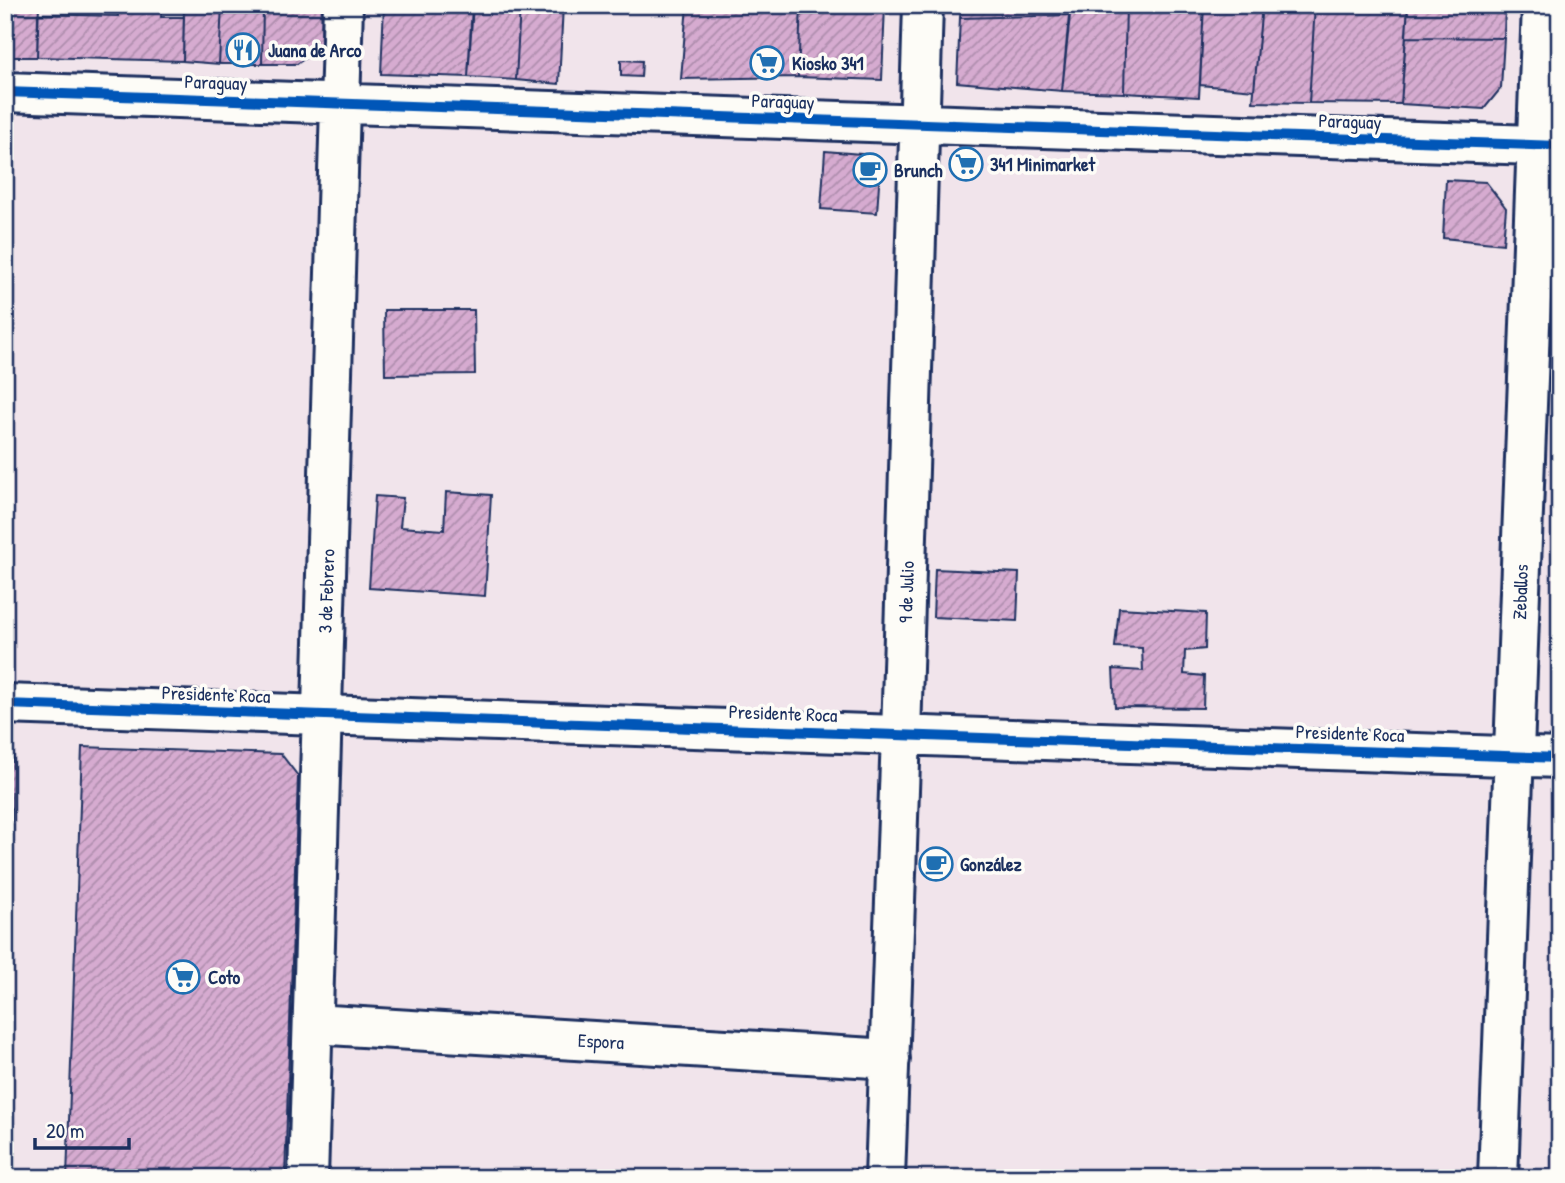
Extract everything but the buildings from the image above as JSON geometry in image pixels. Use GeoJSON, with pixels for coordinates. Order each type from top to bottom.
{"type":"FeatureCollection","features":[{"type":"Feature","properties":{"kind":"street","name":"3 de Febrero"},"geometry":{"type":"LineString","coordinates":[[308,1178],[343,5]]}},
{"type":"Feature","properties":{"kind":"street","name":"9 de Julio"},"geometry":{"type":"LineString","coordinates":[[886,1178],[923,5]]}},
{"type":"Feature","properties":{"kind":"street","name":"Zeballos"},"geometry":{"type":"LineString","coordinates":[[1498,1178],[1514,757],[1548,146],[1542,5]]}},
{"type":"Feature","properties":{"kind":"street","name":"Paraguay"},"geometry":{"type":"LineString","coordinates":[[5,92],[1548,146]]}},
{"type":"Feature","properties":{"kind":"street","name":"Presidente Roca"},"geometry":{"type":"LineString","coordinates":[[5,704],[1560,758]]}},
{"type":"Feature","properties":{"kind":"street","name":"Espora"},"geometry":{"type":"LineString","coordinates":[[313,1024],[890,1059]]}},
{"type":"Feature","properties":{"kind":"cycle path"},"geometry":{"type":"LineString","coordinates":[[5,92],[1560,146]]}},
{"type":"Feature","properties":{"kind":"cycle path"},"geometry":{"type":"LineString","coordinates":[[5,704],[1560,758]]}},
{"type":"Feature","properties":{"kind":"place","name":"Juana de Arco"},"geometry":{"type":"Point","coordinates":[243,50]}},
{"type":"Feature","properties":{"kind":"place","name":"Kiosko 341"},"geometry":{"type":"Point","coordinates":[767,63]}},
{"type":"Feature","properties":{"kind":"place","name":"341 Minimarket"},"geometry":{"type":"Point","coordinates":[966,164]}},
{"type":"Feature","properties":{"kind":"place","name":"Brunch"},"geometry":{"type":"Point","coordinates":[870,170]}},
{"type":"Feature","properties":{"kind":"place","name":"González"},"geometry":{"type":"Point","coordinates":[936,864]}},
{"type":"Feature","properties":{"kind":"place","name":"Coto"},"geometry":{"type":"Point","coordinates":[183,977]}}]}
